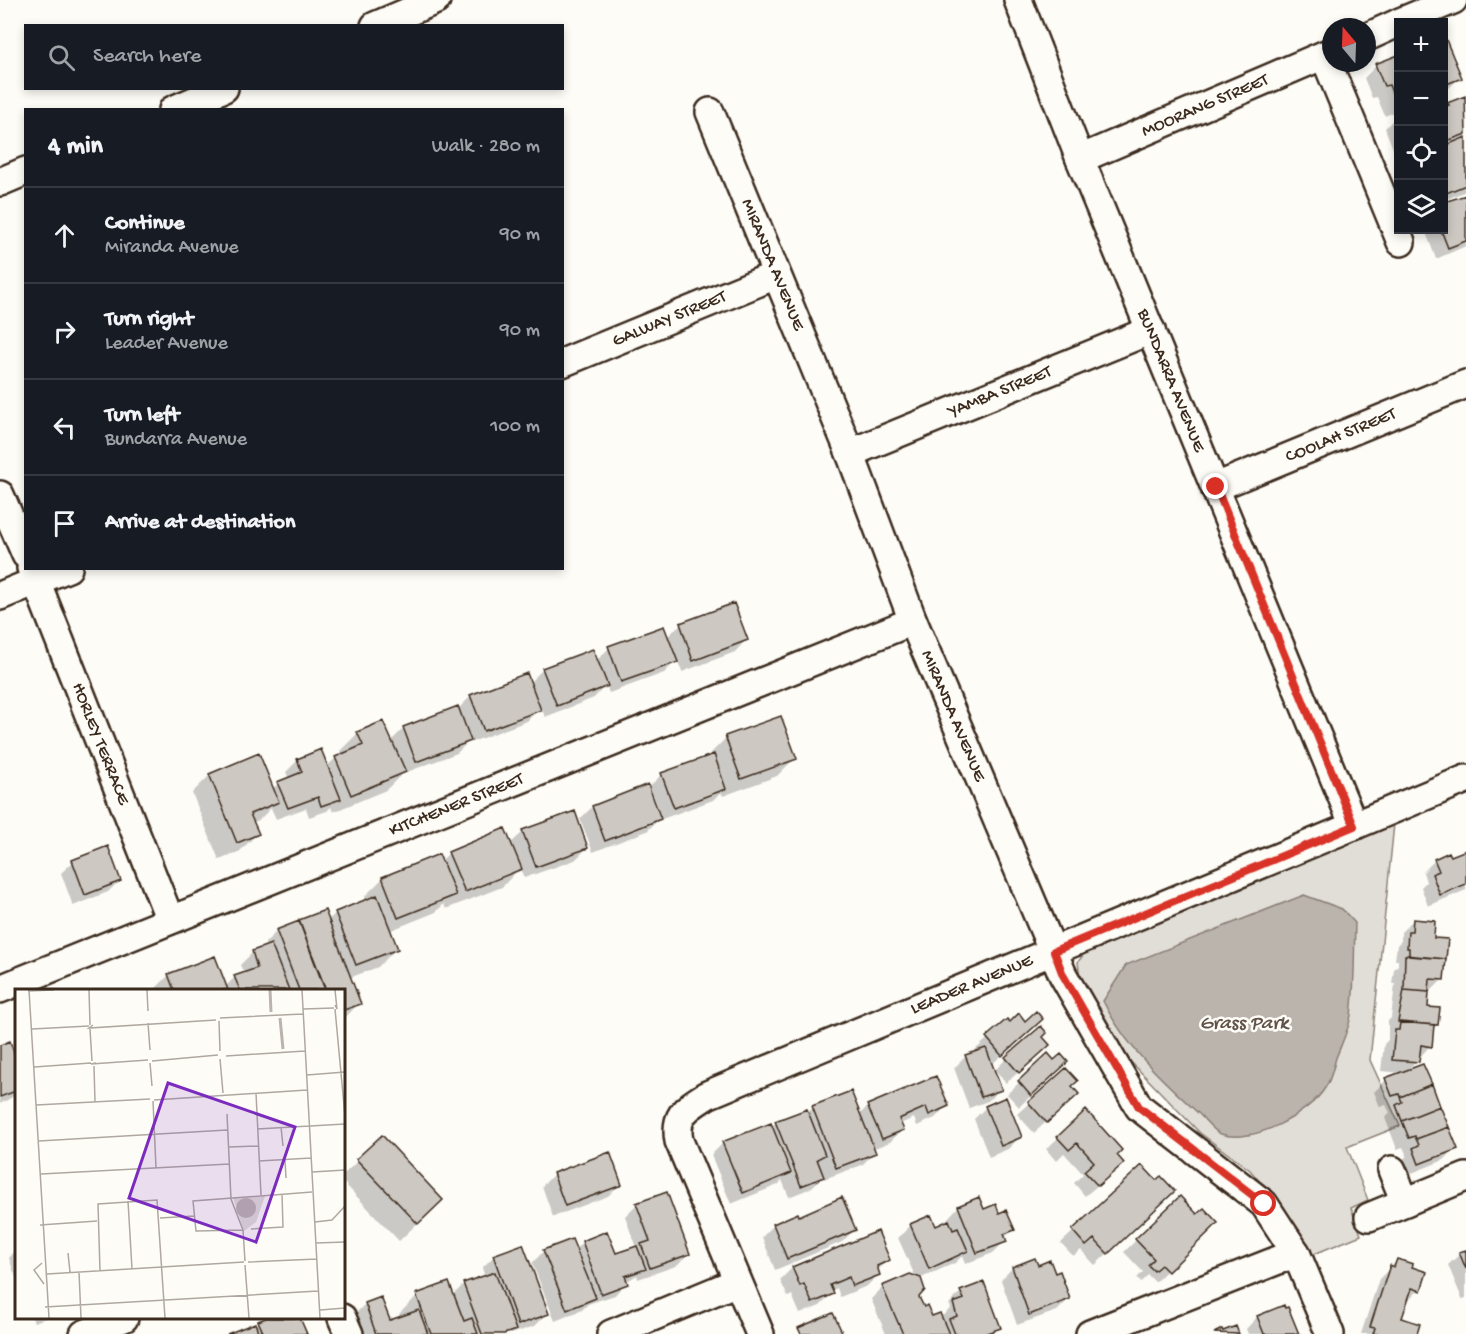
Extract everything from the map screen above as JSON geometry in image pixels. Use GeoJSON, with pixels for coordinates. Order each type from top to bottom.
{"type":"FeatureCollection","features":[{"type":"Feature","properties":{"kind":"street"},"geometry":{"type":"LineString","coordinates":[[380,24],[436,0]]}},
{"type":"Feature","properties":{"kind":"street","name":"BUNDARRA AVENUE"},"geometry":{"type":"LineString","coordinates":[[1018,0],[1080,159],[1354,826]]}},
{"type":"Feature","properties":{"kind":"street"},"geometry":{"type":"LineString","coordinates":[[1411,18],[1453,0]]}},
{"type":"Feature","properties":{"kind":"street"},"geometry":{"type":"LineString","coordinates":[[1376,33],[1394,25]]}},
{"type":"Feature","properties":{"kind":"street","name":"MOORANG STREET"},"geometry":{"type":"LineString","coordinates":[[1080,159],[1322,57]]}},
{"type":"Feature","properties":{"kind":"street"},"geometry":{"type":"LineString","coordinates":[[1335,72],[1401,242]]}},
{"type":"Feature","properties":{"kind":"street"},"geometry":{"type":"LineString","coordinates":[[178,108],[219,90]]}},
{"type":"Feature","properties":{"kind":"street","name":"MIRANDA AVENUE"},"geometry":{"type":"LineString","coordinates":[[710,112],[850,453],[913,621],[1063,975],[1139,1107],[1264,1204],[1296,1253],[1330,1334]]}},
{"type":"Feature","properties":{"kind":"street"},"geometry":{"type":"LineString","coordinates":[[0,182],[24,172]]}},
{"type":"Feature","properties":{"kind":"street","name":"GALWAY STREET"},"geometry":{"type":"LineString","coordinates":[[564,362],[776,274]]}},
{"type":"Feature","properties":{"kind":"street","name":"YAMBA STREET"},"geometry":{"type":"LineString","coordinates":[[850,453],[1151,330]]}},
{"type":"Feature","properties":{"kind":"street","name":"COOLAH STREET"},"geometry":{"type":"LineString","coordinates":[[1216,487],[1466,384]]}},
{"type":"Feature","properties":{"kind":"street"},"geometry":{"type":"LineString","coordinates":[[0,495],[24,550]]}},
{"type":"Feature","properties":{"kind":"street"},"geometry":{"type":"LineString","coordinates":[[0,596],[34,575],[58,570]]}},
{"type":"Feature","properties":{"kind":"street","name":"HORLEY TERRACE"},"geometry":{"type":"LineString","coordinates":[[34,575],[170,920]]}},
{"type":"Feature","properties":{"kind":"street","name":"KITCHENER STREET"},"geometry":{"type":"LineString","coordinates":[[0,989],[913,621]]}},
{"type":"Feature","properties":{"kind":"street","name":"LEADER AVENUE"},"geometry":{"type":"LineString","coordinates":[[760,1334],[679,1141],[676,1127],[682,1114],[707,1095],[1466,780]]}},
{"type":"Feature","properties":{"kind":"street"},"geometry":{"type":"LineString","coordinates":[[1392,1170],[1405,1202]]}},
{"type":"Feature","properties":{"kind":"street"},"geometry":{"type":"LineString","coordinates":[[1369,1217],[1466,1177]]}},
{"type":"Feature","properties":{"kind":"street"},"geometry":{"type":"LineString","coordinates":[[1090,1334],[1296,1253]]}},
{"type":"Feature","properties":{"kind":"street"},"geometry":{"type":"LineString","coordinates":[[611,1334],[737,1282]]}},
{"type":"Feature","properties":{"kind":"street"},"geometry":{"type":"LineString","coordinates":[[84,1334],[119,1319]]}},
{"type":"Feature","properties":{"kind":"street"},"geometry":{"type":"LineString","coordinates":[[343,1319],[349,1334]]}},
{"type":"Feature","properties":{"kind":"shaded area"},"geometry":{"type":"Polygon","coordinates":[[[1394,824],[1370,1060],[1400,1126],[1347,1147],[1368,1200],[1351,1208],[1361,1235],[1309,1256],[1292,1220],[1250,1170],[1200,1133],[1128,1059],[1080,978],[1078,962],[1086,951],[1394,824]]]}},
{"type":"Feature","properties":{"kind":"water","name":"Grass Park"},"geometry":{"type":"Polygon","coordinates":[[[1304,895],[1342,909],[1355,923],[1353,992],[1347,1031],[1327,1085],[1306,1108],[1279,1125],[1263,1131],[1234,1136],[1221,1134],[1145,1061],[1122,1033],[1103,1001],[1126,965],[1304,895]]]}},
{"type":"Feature","properties":{"kind":"building"},"geometry":{"type":"Polygon","coordinates":[[[1448,45],[1462,78],[1448,83],[1448,45]]]}},
{"type":"Feature","properties":{"kind":"building"},"geometry":{"type":"Polygon","coordinates":[[[1394,57],[1394,98],[1389,85],[1384,86],[1376,64],[1394,57]]]}},
{"type":"Feature","properties":{"kind":"building"},"geometry":{"type":"Polygon","coordinates":[[[1465,96],[1466,134],[1448,141],[1449,105],[1448,103],[1465,96]]]}},
{"type":"Feature","properties":{"kind":"building"},"geometry":{"type":"Polygon","coordinates":[[[1466,137],[1466,185],[1448,192],[1448,180],[1448,144],[1466,137]]]}},
{"type":"Feature","properties":{"kind":"building"},"geometry":{"type":"Polygon","coordinates":[[[1466,195],[1466,241],[1448,248],[1443,234],[1448,234],[1448,201],[1466,195]]]}},
{"type":"Feature","properties":{"kind":"building"},"geometry":{"type":"Polygon","coordinates":[[[734,603],[748,640],[693,661],[680,623],[734,603]]]}},
{"type":"Feature","properties":{"kind":"building"},"geometry":{"type":"Polygon","coordinates":[[[664,626],[678,662],[621,682],[608,646],[664,626]]]}},
{"type":"Feature","properties":{"kind":"building"},"geometry":{"type":"Polygon","coordinates":[[[593,649],[608,686],[557,706],[542,668],[593,649]]]}},
{"type":"Feature","properties":{"kind":"building"},"geometry":{"type":"Polygon","coordinates":[[[527,673],[541,710],[484,731],[470,695],[527,673]]]}},
{"type":"Feature","properties":{"kind":"building"},"geometry":{"type":"Polygon","coordinates":[[[458,706],[471,741],[416,762],[403,727],[458,706]]]}},
{"type":"Feature","properties":{"kind":"building"},"geometry":{"type":"Polygon","coordinates":[[[781,716],[797,759],[741,779],[725,736],[781,716]]]}},
{"type":"Feature","properties":{"kind":"building"},"geometry":{"type":"Polygon","coordinates":[[[383,721],[406,772],[351,795],[335,757],[363,745],[357,732],[383,721]]]}},
{"type":"Feature","properties":{"kind":"building"},"geometry":{"type":"Polygon","coordinates":[[[321,749],[341,799],[321,806],[318,797],[288,808],[277,782],[302,772],[297,759],[321,749]]]}},
{"type":"Feature","properties":{"kind":"building"},"geometry":{"type":"Polygon","coordinates":[[[259,753],[279,802],[250,814],[259,834],[237,843],[209,774],[259,753]]]}},
{"type":"Feature","properties":{"kind":"building"},"geometry":{"type":"Polygon","coordinates":[[[714,754],[726,789],[674,808],[661,773],[714,754]]]}},
{"type":"Feature","properties":{"kind":"building"},"geometry":{"type":"Polygon","coordinates":[[[648,784],[661,819],[605,841],[592,806],[648,784]]]}},
{"type":"Feature","properties":{"kind":"building"},"geometry":{"type":"Polygon","coordinates":[[[575,811],[588,848],[536,867],[522,830],[575,811]]]}},
{"type":"Feature","properties":{"kind":"building"},"geometry":{"type":"Polygon","coordinates":[[[505,828],[522,869],[465,892],[448,852],[505,828]]]}},
{"type":"Feature","properties":{"kind":"building"},"geometry":{"type":"Polygon","coordinates":[[[108,846],[121,881],[85,895],[72,860],[108,846]]]}},
{"type":"Feature","properties":{"kind":"building"},"geometry":{"type":"Polygon","coordinates":[[[1466,850],[1466,884],[1440,895],[1432,874],[1439,871],[1434,859],[1449,852],[1451,856],[1466,850]]]}},
{"type":"Feature","properties":{"kind":"building"},"geometry":{"type":"Polygon","coordinates":[[[439,854],[456,895],[398,918],[382,877],[439,854]]]}},
{"type":"Feature","properties":{"kind":"building"},"geometry":{"type":"Polygon","coordinates":[[[377,895],[398,949],[356,965],[335,912],[377,895]]]}},
{"type":"Feature","properties":{"kind":"building"},"geometry":{"type":"Polygon","coordinates":[[[325,910],[361,1004],[345,1010],[345,989],[326,989],[299,920],[325,910]]]}},
{"type":"Feature","properties":{"kind":"building"},"geometry":{"type":"Polygon","coordinates":[[[1413,919],[1435,921],[1434,938],[1448,939],[1446,959],[1409,956],[1408,931],[1412,931],[1413,919]]]}},
{"type":"Feature","properties":{"kind":"building"},"geometry":{"type":"Polygon","coordinates":[[[299,921],[325,989],[299,989],[276,930],[299,921]]]}},
{"type":"Feature","properties":{"kind":"building"},"geometry":{"type":"Polygon","coordinates":[[[271,944],[289,989],[240,989],[234,976],[257,968],[252,951],[271,944]]]}},
{"type":"Feature","properties":{"kind":"building"},"geometry":{"type":"Polygon","coordinates":[[[1405,955],[1446,959],[1444,980],[1430,979],[1429,992],[1404,990],[1405,955]]]}},
{"type":"Feature","properties":{"kind":"building"},"geometry":{"type":"Polygon","coordinates":[[[215,956],[228,989],[174,989],[168,974],[215,956]]]}},
{"type":"Feature","properties":{"kind":"building"},"geometry":{"type":"Polygon","coordinates":[[[1404,990],[1429,992],[1428,1007],[1440,1008],[1438,1025],[1398,1022],[1404,990]]]}},
{"type":"Feature","properties":{"kind":"building"},"geometry":{"type":"Polygon","coordinates":[[[1036,1011],[1043,1019],[1002,1056],[986,1037],[1007,1019],[1010,1022],[1019,1013],[1025,1021],[1036,1011]]]}},
{"type":"Feature","properties":{"kind":"building"},"geometry":{"type":"Polygon","coordinates":[[[1400,1022],[1434,1025],[1432,1047],[1421,1045],[1419,1062],[1392,1060],[1395,1030],[1399,1030],[1400,1022]]]}},
{"type":"Feature","properties":{"kind":"building"},"geometry":{"type":"Polygon","coordinates":[[[1041,1026],[1047,1033],[1043,1037],[1050,1045],[1019,1073],[1005,1057],[1041,1026]]]}},
{"type":"Feature","properties":{"kind":"building"},"geometry":{"type":"Polygon","coordinates":[[[10,1041],[15,1056],[15,1091],[0,1097],[0,1045],[10,1041]]]}},
{"type":"Feature","properties":{"kind":"building"},"geometry":{"type":"Polygon","coordinates":[[[986,1048],[1002,1090],[981,1097],[965,1055],[986,1048]]]}},
{"type":"Feature","properties":{"kind":"building"},"geometry":{"type":"Polygon","coordinates":[[[1048,1053],[1054,1060],[1061,1054],[1068,1062],[1031,1096],[1018,1081],[1048,1053]]]}},
{"type":"Feature","properties":{"kind":"building"},"geometry":{"type":"Polygon","coordinates":[[[1423,1064],[1432,1084],[1400,1097],[1399,1094],[1392,1096],[1385,1078],[1423,1064]]]}},
{"type":"Feature","properties":{"kind":"building"},"geometry":{"type":"Polygon","coordinates":[[[1066,1068],[1078,1081],[1072,1086],[1079,1094],[1047,1123],[1028,1102],[1066,1068]]]}},
{"type":"Feature","properties":{"kind":"building"},"geometry":{"type":"Polygon","coordinates":[[[936,1076],[949,1106],[929,1115],[926,1107],[899,1119],[904,1130],[882,1139],[867,1105],[936,1076]]]}},
{"type":"Feature","properties":{"kind":"building"},"geometry":{"type":"Polygon","coordinates":[[[1432,1084],[1440,1106],[1402,1121],[1396,1105],[1402,1102],[1400,1097],[1432,1084]]]}},
{"type":"Feature","properties":{"kind":"building"},"geometry":{"type":"Polygon","coordinates":[[[851,1091],[876,1153],[836,1168],[812,1106],[851,1091]]]}},
{"type":"Feature","properties":{"kind":"building"},"geometry":{"type":"Polygon","coordinates":[[[1006,1097],[1022,1137],[1001,1146],[985,1106],[1006,1097]]]}},
{"type":"Feature","properties":{"kind":"building"},"geometry":{"type":"Polygon","coordinates":[[[1440,1106],[1449,1127],[1416,1139],[1415,1136],[1409,1138],[1402,1121],[1440,1106]]]}},
{"type":"Feature","properties":{"kind":"building"},"geometry":{"type":"Polygon","coordinates":[[[807,1109],[825,1155],[817,1159],[824,1177],[801,1186],[775,1121],[807,1109]]]}},
{"type":"Feature","properties":{"kind":"building"},"geometry":{"type":"Polygon","coordinates":[[[1086,1110],[1122,1150],[1117,1155],[1124,1163],[1098,1186],[1084,1171],[1094,1162],[1077,1143],[1069,1150],[1057,1137],[1086,1110]]]}},
{"type":"Feature","properties":{"kind":"building"},"geometry":{"type":"Polygon","coordinates":[[[771,1123],[791,1173],[743,1193],[722,1142],[771,1123]]]}},
{"type":"Feature","properties":{"kind":"building"},"geometry":{"type":"Polygon","coordinates":[[[1449,1127],[1458,1149],[1419,1164],[1413,1148],[1419,1145],[1416,1139],[1449,1127]]]}},
{"type":"Feature","properties":{"kind":"building"},"geometry":{"type":"Polygon","coordinates":[[[382,1135],[443,1200],[418,1224],[356,1159],[382,1135]]]}},
{"type":"Feature","properties":{"kind":"building"},"geometry":{"type":"Polygon","coordinates":[[[610,1152],[622,1185],[565,1206],[553,1173],[610,1152]]]}},
{"type":"Feature","properties":{"kind":"building"},"geometry":{"type":"Polygon","coordinates":[[[1142,1165],[1156,1180],[1161,1176],[1175,1191],[1108,1254],[1094,1239],[1086,1246],[1072,1230],[1142,1165]]]}},
{"type":"Feature","properties":{"kind":"building"},"geometry":{"type":"Polygon","coordinates":[[[667,1192],[690,1254],[650,1268],[641,1244],[650,1241],[636,1203],[667,1192]]]}},
{"type":"Feature","properties":{"kind":"building"},"geometry":{"type":"Polygon","coordinates":[[[1180,1196],[1197,1214],[1204,1208],[1218,1223],[1168,1272],[1161,1265],[1154,1271],[1148,1265],[1154,1259],[1135,1239],[1180,1196]]]}},
{"type":"Feature","properties":{"kind":"building"},"geometry":{"type":"Polygon","coordinates":[[[842,1197],[856,1230],[787,1259],[773,1224],[798,1213],[799,1216],[842,1197]]]}},
{"type":"Feature","properties":{"kind":"building"},"geometry":{"type":"Polygon","coordinates":[[[979,1197],[984,1209],[996,1204],[999,1213],[1006,1210],[1015,1230],[1004,1234],[1007,1242],[977,1253],[958,1206],[979,1197]]]}},
{"type":"Feature","properties":{"kind":"building"},"geometry":{"type":"Polygon","coordinates":[[[931,1215],[936,1226],[949,1220],[953,1230],[958,1228],[968,1251],[929,1269],[910,1224],[931,1215]]]}},
{"type":"Feature","properties":{"kind":"building"},"geometry":{"type":"Polygon","coordinates":[[[607,1231],[616,1253],[637,1246],[646,1269],[625,1276],[628,1284],[601,1294],[582,1241],[607,1231]]]}},
{"type":"Feature","properties":{"kind":"building"},"geometry":{"type":"Polygon","coordinates":[[[878,1231],[890,1260],[877,1266],[880,1275],[852,1286],[849,1277],[830,1285],[834,1294],[812,1303],[804,1284],[800,1286],[792,1267],[878,1231]]]}},
{"type":"Feature","properties":{"kind":"building"},"geometry":{"type":"Polygon","coordinates":[[[572,1239],[596,1298],[567,1310],[543,1250],[572,1239]]]}},
{"type":"Feature","properties":{"kind":"building"},"geometry":{"type":"Polygon","coordinates":[[[523,1244],[549,1314],[518,1325],[493,1255],[523,1244]]]}},
{"type":"Feature","properties":{"kind":"building"},"geometry":{"type":"Polygon","coordinates":[[[1466,1250],[1466,1269],[1459,1252],[1466,1250]]]}},
{"type":"Feature","properties":{"kind":"building"},"geometry":{"type":"Polygon","coordinates":[[[1035,1258],[1038,1265],[1050,1260],[1055,1273],[1060,1271],[1070,1299],[1029,1315],[1012,1267],[1035,1258]]]}},
{"type":"Feature","properties":{"kind":"building"},"geometry":{"type":"Polygon","coordinates":[[[1397,1259],[1427,1272],[1421,1291],[1412,1288],[1402,1318],[1420,1324],[1417,1334],[1373,1334],[1375,1328],[1370,1327],[1390,1265],[1394,1267],[1397,1259]]]}},
{"type":"Feature","properties":{"kind":"building"},"geometry":{"type":"Polygon","coordinates":[[[495,1272],[516,1330],[504,1334],[482,1334],[463,1283],[495,1272]]]}},
{"type":"Feature","properties":{"kind":"building"},"geometry":{"type":"Polygon","coordinates":[[[910,1274],[921,1278],[925,1290],[919,1297],[924,1307],[927,1305],[932,1316],[940,1313],[949,1334],[903,1334],[882,1286],[910,1274]]]}},
{"type":"Feature","properties":{"kind":"building"},"geometry":{"type":"Polygon","coordinates":[[[449,1282],[464,1321],[472,1318],[478,1334],[431,1334],[416,1294],[449,1282]]]}},
{"type":"Feature","properties":{"kind":"building"},"geometry":{"type":"Polygon","coordinates":[[[984,1282],[1001,1328],[984,1334],[955,1334],[949,1319],[957,1316],[953,1303],[964,1299],[960,1291],[984,1282]]]}},
{"type":"Feature","properties":{"kind":"building"},"geometry":{"type":"Polygon","coordinates":[[[381,1297],[390,1320],[419,1310],[428,1334],[376,1334],[365,1303],[381,1297]]]}},
{"type":"Feature","properties":{"kind":"building"},"geometry":{"type":"Polygon","coordinates":[[[1284,1305],[1285,1308],[1288,1307],[1299,1334],[1264,1334],[1257,1316],[1284,1305]]]}},
{"type":"Feature","properties":{"kind":"building"},"geometry":{"type":"Polygon","coordinates":[[[833,1313],[843,1334],[801,1334],[798,1328],[833,1313]]]}},
{"type":"Feature","properties":{"kind":"building"},"geometry":{"type":"Polygon","coordinates":[[[300,1319],[307,1334],[264,1334],[258,1321],[300,1319]]]}},
{"type":"Feature","properties":{"kind":"building"},"geometry":{"type":"Polygon","coordinates":[[[255,1323],[259,1334],[227,1334],[255,1323]]]}},
{"type":"Feature","properties":{"kind":"building"},"geometry":{"type":"Polygon","coordinates":[[[1236,1326],[1239,1334],[1214,1333],[1222,1329],[1223,1331],[1236,1326]]]}},
{"type":"Feature","properties":{"kind":"route"},"geometry":{"type":"LineString","coordinates":[[1216,487],[1354,826],[1054,951],[1063,975],[1139,1107],[1264,1204]]}}]}
